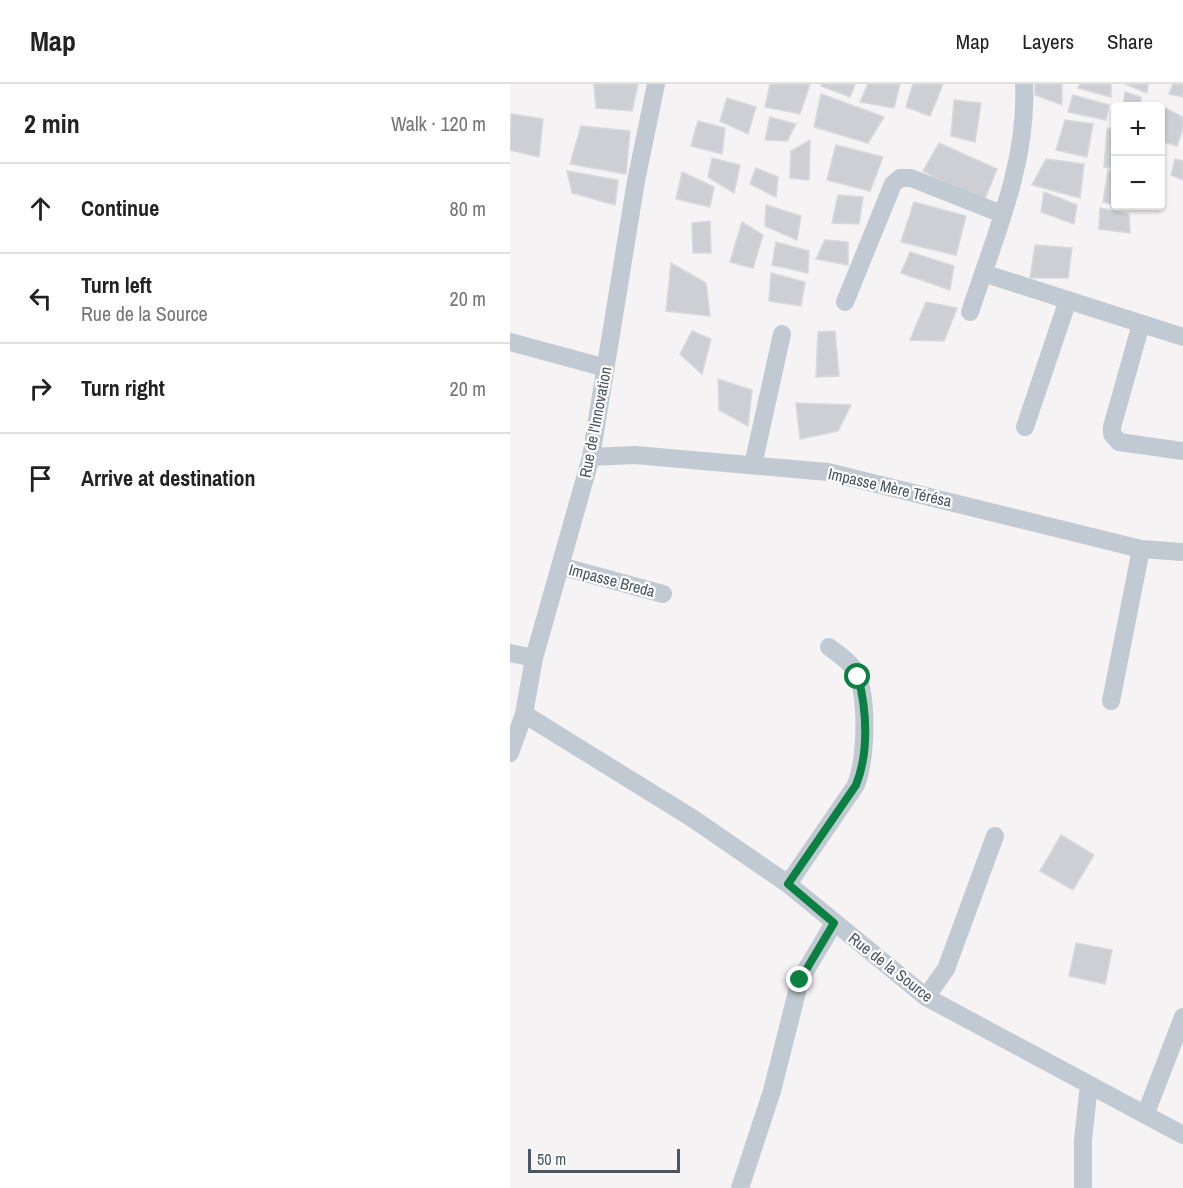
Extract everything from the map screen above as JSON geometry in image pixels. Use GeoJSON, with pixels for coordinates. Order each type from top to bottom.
{"type":"FeatureCollection","features":[{"type":"Feature","properties":{"kind":"street","name":"Rue de l'Innovation"},"geometry":{"type":"LineString","coordinates":[[510,753],[524,714],[534,658],[591,457],[636,181],[656,84]]}},
{"type":"Feature","properties":{"kind":"street"},"geometry":{"type":"LineString","coordinates":[[970,312],[1016,173],[1026,117],[1024,84]]}},
{"type":"Feature","properties":{"kind":"street"},"geometry":{"type":"LineString","coordinates":[[845,302],[893,184],[900,178],[911,178],[1002,214]]}},
{"type":"Feature","properties":{"kind":"street"},"geometry":{"type":"LineString","coordinates":[[983,273],[1183,338]]}},
{"type":"Feature","properties":{"kind":"street"},"geometry":{"type":"LineString","coordinates":[[1025,427],[1068,300]]}},
{"type":"Feature","properties":{"kind":"street"},"geometry":{"type":"LineString","coordinates":[[1141,324],[1112,434],[1119,442],[1183,451]]}},
{"type":"Feature","properties":{"kind":"street"},"geometry":{"type":"LineString","coordinates":[[753,465],[782,334]]}},
{"type":"Feature","properties":{"kind":"street"},"geometry":{"type":"LineString","coordinates":[[510,342],[606,368]]}},
{"type":"Feature","properties":{"kind":"street","name":"Impasse Mère Térésa"},"geometry":{"type":"LineString","coordinates":[[591,457],[634,455],[828,472],[1141,549],[1183,552]]}},
{"type":"Feature","properties":{"kind":"street"},"geometry":{"type":"LineString","coordinates":[[1111,701],[1141,549]]}},
{"type":"Feature","properties":{"kind":"street","name":"Impasse Breda"},"geometry":{"type":"LineString","coordinates":[[560,566],[663,594]]}},
{"type":"Feature","properties":{"kind":"street"},"geometry":{"type":"LineString","coordinates":[[788,884],[856,785],[863,768],[865,751],[858,677],[847,660],[829,647]]}},
{"type":"Feature","properties":{"kind":"street"},"geometry":{"type":"LineString","coordinates":[[510,653],[534,658]]}},
{"type":"Feature","properties":{"kind":"street","name":"Rue de la Source"},"geometry":{"type":"LineString","coordinates":[[524,714],[692,818],[788,884],[926,997],[1089,1085],[1146,1113],[1183,1135]]}},
{"type":"Feature","properties":{"kind":"street"},"geometry":{"type":"LineString","coordinates":[[926,997],[946,969],[995,836]]}},
{"type":"Feature","properties":{"kind":"street"},"geometry":{"type":"LineString","coordinates":[[740,1188],[772,1091],[800,980],[834,923]]}},
{"type":"Feature","properties":{"kind":"street"},"geometry":{"type":"LineString","coordinates":[[1146,1113],[1183,1017]]}},
{"type":"Feature","properties":{"kind":"street"},"geometry":{"type":"LineString","coordinates":[[1083,1188],[1083,1140],[1089,1085]]}},
{"type":"Feature","properties":{"kind":"building"},"geometry":{"type":"Polygon","coordinates":[[[594,84],[638,84],[632,111],[596,108],[594,84]]]}},
{"type":"Feature","properties":{"kind":"building"},"geometry":{"type":"Polygon","coordinates":[[[770,84],[810,84],[800,114],[765,107],[770,84]]]}},
{"type":"Feature","properties":{"kind":"building"},"geometry":{"type":"Polygon","coordinates":[[[821,84],[855,84],[850,97],[821,86],[821,84]]]}},
{"type":"Feature","properties":{"kind":"building"},"geometry":{"type":"Polygon","coordinates":[[[868,84],[900,84],[894,108],[860,102],[868,84]]]}},
{"type":"Feature","properties":{"kind":"building"},"geometry":{"type":"Polygon","coordinates":[[[913,84],[943,84],[930,116],[906,107],[913,84]]]}},
{"type":"Feature","properties":{"kind":"building"},"geometry":{"type":"Polygon","coordinates":[[[1035,84],[1062,84],[1062,105],[1035,95],[1035,84]]]}},
{"type":"Feature","properties":{"kind":"building"},"geometry":{"type":"Polygon","coordinates":[[[1080,84],[1111,84],[1111,97],[1078,88],[1080,84]]]}},
{"type":"Feature","properties":{"kind":"building"},"geometry":{"type":"Polygon","coordinates":[[[1125,84],[1148,84],[1147,93],[1125,84]]]}},
{"type":"Feature","properties":{"kind":"building"},"geometry":{"type":"Polygon","coordinates":[[[1173,84],[1183,84],[1183,97],[1169,94],[1173,84]]]}},
{"type":"Feature","properties":{"kind":"building"},"geometry":{"type":"Polygon","coordinates":[[[1125,92],[1141,97],[1141,102],[1124,102],[1125,92]]]}},
{"type":"Feature","properties":{"kind":"building"},"geometry":{"type":"Polygon","coordinates":[[[821,94],[884,117],[868,143],[814,127],[821,94]]]}},
{"type":"Feature","properties":{"kind":"building"},"geometry":{"type":"Polygon","coordinates":[[[1073,95],[1109,105],[1106,120],[1068,112],[1073,95]]]}},
{"type":"Feature","properties":{"kind":"building"},"geometry":{"type":"Polygon","coordinates":[[[727,98],[756,107],[748,134],[720,121],[727,98]]]}},
{"type":"Feature","properties":{"kind":"building"},"geometry":{"type":"Polygon","coordinates":[[[954,100],[981,103],[975,142],[951,136],[954,100]]]}},
{"type":"Feature","properties":{"kind":"building"},"geometry":{"type":"Polygon","coordinates":[[[1165,108],[1183,117],[1183,129],[1177,146],[1165,142],[1165,108]]]}},
{"type":"Feature","properties":{"kind":"building"},"geometry":{"type":"Polygon","coordinates":[[[511,114],[543,119],[539,157],[510,150],[511,114]]]}},
{"type":"Feature","properties":{"kind":"building"},"geometry":{"type":"Polygon","coordinates":[[[770,117],[796,124],[787,141],[765,140],[770,117]]]}},
{"type":"Feature","properties":{"kind":"building"},"geometry":{"type":"Polygon","coordinates":[[[1065,120],[1093,124],[1087,157],[1056,150],[1065,120]]]}},
{"type":"Feature","properties":{"kind":"building"},"geometry":{"type":"Polygon","coordinates":[[[698,121],[725,128],[722,154],[691,146],[698,121]]]}},
{"type":"Feature","properties":{"kind":"building"},"geometry":{"type":"Polygon","coordinates":[[[581,126],[630,131],[626,174],[570,164],[581,126]]]}},
{"type":"Feature","properties":{"kind":"building"},"geometry":{"type":"Polygon","coordinates":[[[1107,128],[1111,130],[1111,168],[1104,167],[1107,128]]]}},
{"type":"Feature","properties":{"kind":"building"},"geometry":{"type":"Polygon","coordinates":[[[810,140],[809,180],[790,178],[791,151],[810,140]]]}},
{"type":"Feature","properties":{"kind":"building"},"geometry":{"type":"Polygon","coordinates":[[[939,143],[997,169],[983,204],[923,171],[939,143]]]}},
{"type":"Feature","properties":{"kind":"building"},"geometry":{"type":"Polygon","coordinates":[[[836,145],[883,157],[870,191],[827,180],[836,145]]]}},
{"type":"Feature","properties":{"kind":"building"},"geometry":{"type":"Polygon","coordinates":[[[712,158],[740,165],[734,193],[708,177],[712,158]]]}},
{"type":"Feature","properties":{"kind":"building"},"geometry":{"type":"Polygon","coordinates":[[[1046,159],[1084,164],[1080,198],[1032,185],[1046,159]]]}},
{"type":"Feature","properties":{"kind":"building"},"geometry":{"type":"Polygon","coordinates":[[[1175,159],[1183,161],[1183,180],[1171,175],[1175,159]]]}},
{"type":"Feature","properties":{"kind":"building"},"geometry":{"type":"Polygon","coordinates":[[[756,168],[778,177],[776,197],[750,184],[756,168]]]}},
{"type":"Feature","properties":{"kind":"building"},"geometry":{"type":"Polygon","coordinates":[[[1108,170],[1111,171],[1111,204],[1103,202],[1108,170]]]}},
{"type":"Feature","properties":{"kind":"building"},"geometry":{"type":"Polygon","coordinates":[[[567,171],[618,180],[615,205],[572,193],[567,171]]]}},
{"type":"Feature","properties":{"kind":"building"},"geometry":{"type":"Polygon","coordinates":[[[682,172],[714,187],[710,207],[676,199],[682,172]]]}},
{"type":"Feature","properties":{"kind":"building"},"geometry":{"type":"Polygon","coordinates":[[[1044,192],[1077,205],[1074,224],[1041,212],[1044,192]]]}},
{"type":"Feature","properties":{"kind":"building"},"geometry":{"type":"Polygon","coordinates":[[[838,195],[863,197],[859,224],[832,223],[838,195]]]}},
{"type":"Feature","properties":{"kind":"building"},"geometry":{"type":"Polygon","coordinates":[[[914,202],[966,216],[956,255],[901,242],[914,202]]]}},
{"type":"Feature","properties":{"kind":"building"},"geometry":{"type":"Polygon","coordinates":[[[766,205],[801,216],[797,240],[765,226],[766,205]]]}},
{"type":"Feature","properties":{"kind":"building"},"geometry":{"type":"Polygon","coordinates":[[[1100,208],[1129,214],[1130,233],[1099,229],[1100,208]]]}},
{"type":"Feature","properties":{"kind":"building"},"geometry":{"type":"Polygon","coordinates":[[[710,221],[711,253],[693,253],[692,223],[710,221]]]}},
{"type":"Feature","properties":{"kind":"building"},"geometry":{"type":"Polygon","coordinates":[[[742,222],[763,235],[753,268],[730,262],[742,222]]]}},
{"type":"Feature","properties":{"kind":"building"},"geometry":{"type":"Polygon","coordinates":[[[825,240],[848,242],[848,265],[816,259],[825,240]]]}},
{"type":"Feature","properties":{"kind":"building"},"geometry":{"type":"Polygon","coordinates":[[[776,242],[809,251],[808,273],[772,265],[776,242]]]}},
{"type":"Feature","properties":{"kind":"building"},"geometry":{"type":"Polygon","coordinates":[[[1035,245],[1072,248],[1068,278],[1030,278],[1035,245]]]}},
{"type":"Feature","properties":{"kind":"building"},"geometry":{"type":"Polygon","coordinates":[[[910,252],[954,266],[950,290],[901,273],[910,252]]]}},
{"type":"Feature","properties":{"kind":"building"},"geometry":{"type":"Polygon","coordinates":[[[671,263],[706,283],[710,316],[666,311],[671,263]]]}},
{"type":"Feature","properties":{"kind":"building"},"geometry":{"type":"Polygon","coordinates":[[[771,273],[805,282],[801,306],[769,301],[771,273]]]}},
{"type":"Feature","properties":{"kind":"building"},"geometry":{"type":"Polygon","coordinates":[[[926,302],[957,308],[944,341],[910,340],[926,302]]]}},
{"type":"Feature","properties":{"kind":"building"},"geometry":{"type":"Polygon","coordinates":[[[692,331],[711,339],[702,374],[680,354],[692,331]]]}},
{"type":"Feature","properties":{"kind":"building"},"geometry":{"type":"Polygon","coordinates":[[[835,331],[839,376],[816,377],[818,332],[835,331]]]}},
{"type":"Feature","properties":{"kind":"building"},"geometry":{"type":"Polygon","coordinates":[[[718,379],[752,390],[748,426],[719,410],[718,379]]]}},
{"type":"Feature","properties":{"kind":"building"},"geometry":{"type":"Polygon","coordinates":[[[796,403],[851,405],[838,431],[800,439],[796,403]]]}},
{"type":"Feature","properties":{"kind":"building"},"geometry":{"type":"Polygon","coordinates":[[[1061,835],[1094,855],[1073,890],[1040,871],[1061,835]]]}},
{"type":"Feature","properties":{"kind":"building"},"geometry":{"type":"Polygon","coordinates":[[[1076,943],[1112,950],[1105,984],[1069,976],[1076,943]]]}},
{"type":"Feature","properties":{"kind":"route"},"geometry":{"type":"LineString","coordinates":[[800,980],[834,923],[788,884],[856,785],[863,768],[865,751],[861,687],[858,677]]}}]}
